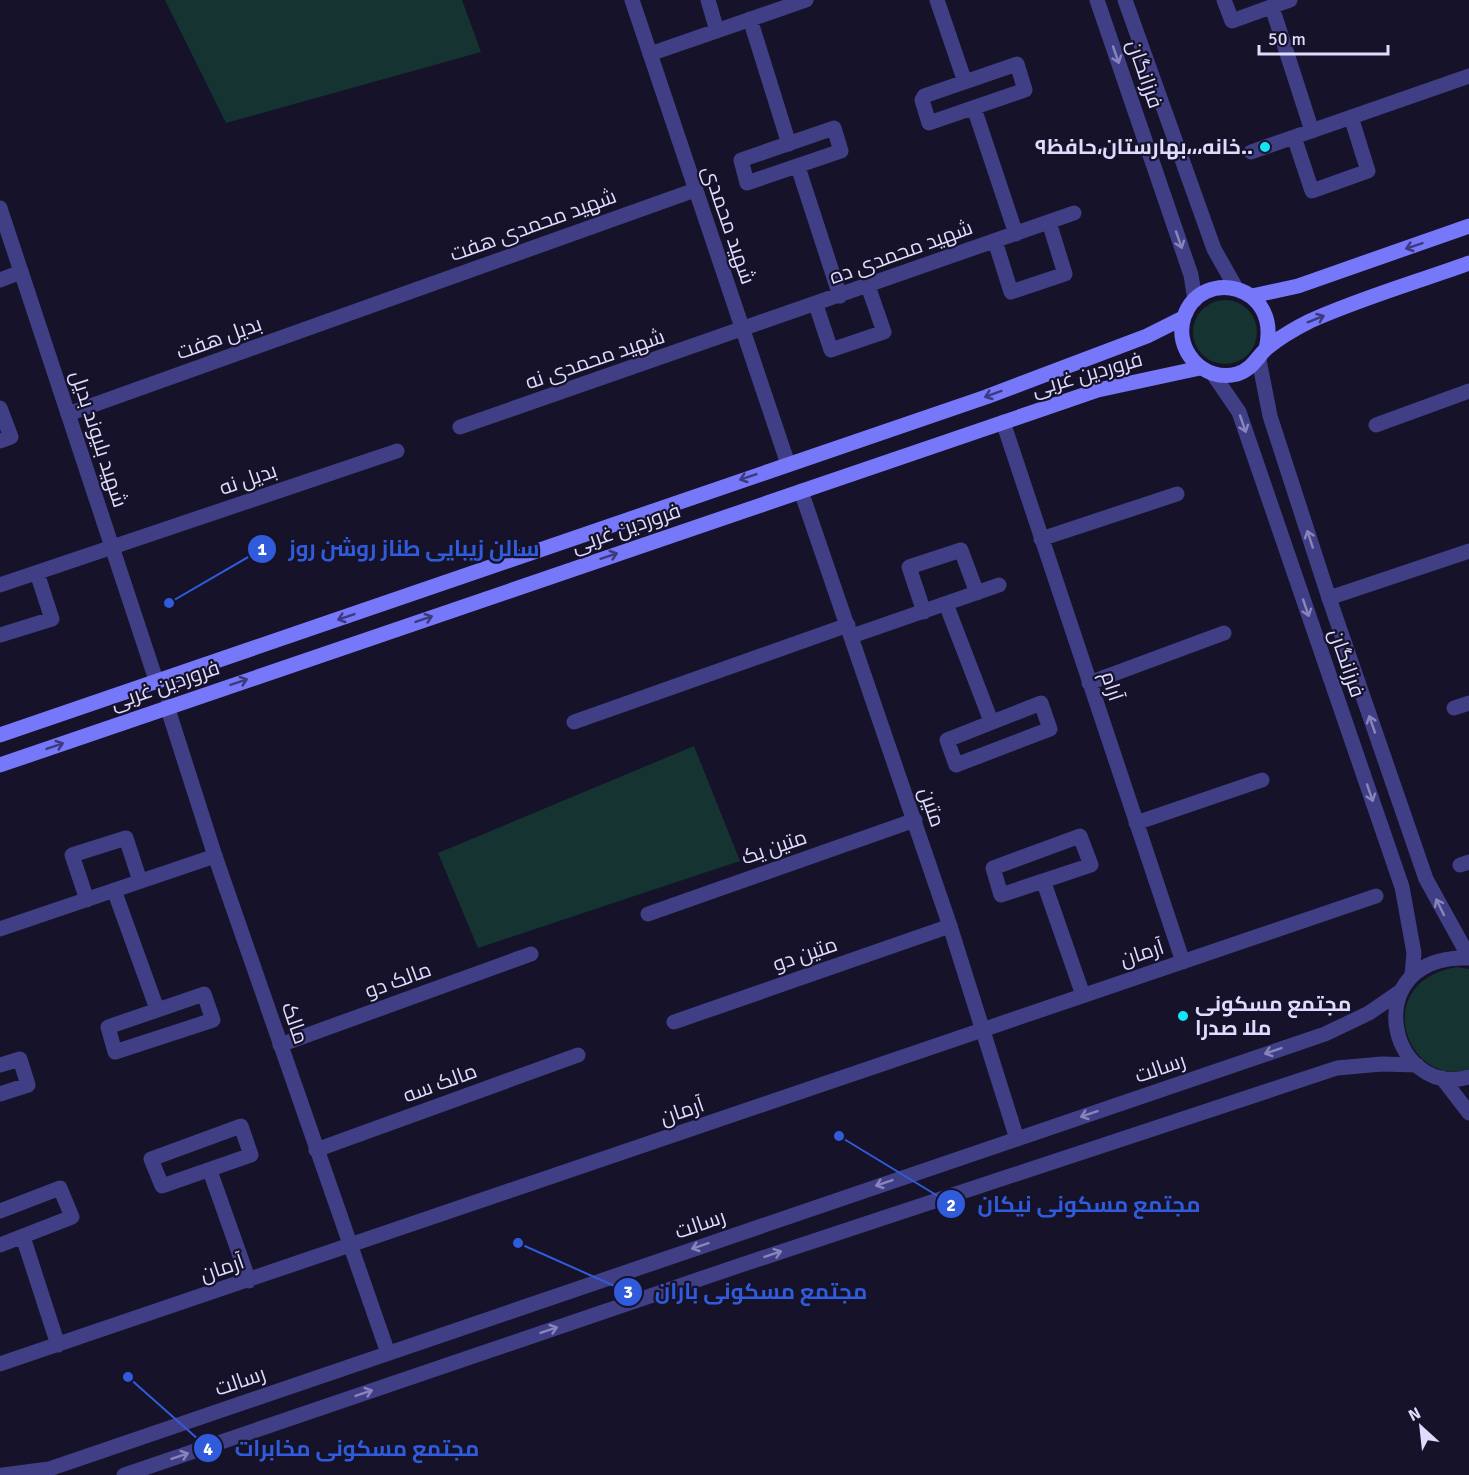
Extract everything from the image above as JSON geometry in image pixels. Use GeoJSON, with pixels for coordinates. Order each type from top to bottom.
{"type":"FeatureCollection","features":[{"type":"Feature","properties":{"kind":"main road"},"geometry":{"type":"LineString","coordinates":[[1252,296],[1298,286],[1469,226]]}},
{"type":"Feature","properties":{"kind":"main road"},"geometry":{"type":"LineString","coordinates":[[1263,354],[1269,335],[1268,320],[1262,307],[1252,296],[1236,288],[1214,289],[1195,300],[1183,318],[1181,332],[1190,358],[1207,371],[1238,374],[1310,321],[1469,263]]}},
{"type":"Feature","properties":{"kind":"main road","name":"فروردین غربی"},"geometry":{"type":"LineString","coordinates":[[0,735],[986,397],[1147,336],[1183,318]]}},
{"type":"Feature","properties":{"kind":"main road","name":"فروردین غربی"},"geometry":{"type":"LineString","coordinates":[[0,765],[167,706],[1098,390],[1207,371]]}},
{"type":"Feature","properties":{"kind":"street","name":"شهید محمدی"},"geometry":{"type":"LineString","coordinates":[[632,0],[788,464]]}},
{"type":"Feature","properties":{"kind":"street"},"geometry":{"type":"LineString","coordinates":[[708,0],[717,31]]}},
{"type":"Feature","properties":{"kind":"street"},"geometry":{"type":"LineString","coordinates":[[650,54],[750,19],[772,6],[806,0]]}},
{"type":"Feature","properties":{"kind":"street"},"geometry":{"type":"LineString","coordinates":[[937,0],[965,82]]}},
{"type":"Feature","properties":{"kind":"street","name":"فرزانگان"},"geometry":{"type":"LineString","coordinates":[[1097,0],[1188,266],[1195,300]]}},
{"type":"Feature","properties":{"kind":"street","name":"فرزانگان"},"geometry":{"type":"LineString","coordinates":[[1125,0],[1214,249],[1236,288]]}},
{"type":"Feature","properties":{"kind":"street"},"geometry":{"type":"LineString","coordinates":[[1224,0],[1232,21],[1290,0]]}},
{"type":"Feature","properties":{"kind":"street"},"geometry":{"type":"LineString","coordinates":[[1272,7],[1312,131]]}},
{"type":"Feature","properties":{"kind":"street"},"geometry":{"type":"LineString","coordinates":[[750,19],[789,144]]}},
{"type":"Feature","properties":{"kind":"street"},"geometry":{"type":"LineString","coordinates":[[1015,64],[1018,66],[1025,90],[931,123],[928,121],[922,98],[965,82],[1015,64]]}},
{"type":"Feature","properties":{"kind":"street"},"geometry":{"type":"LineString","coordinates":[[1251,152],[1469,76]]}},
{"type":"Feature","properties":{"kind":"street"},"geometry":{"type":"LineString","coordinates":[[974,108],[1016,234]]}},
{"type":"Feature","properties":{"kind":"street"},"geometry":{"type":"LineString","coordinates":[[1294,137],[1312,191],[1368,171],[1351,117]]}},
{"type":"Feature","properties":{"kind":"street"},"geometry":{"type":"LineString","coordinates":[[832,129],[836,130],[841,151],[747,183],[741,160],[789,144],[832,129]]}},
{"type":"Feature","properties":{"kind":"street"},"geometry":{"type":"LineString","coordinates":[[798,167],[840,296]]}},
{"type":"Feature","properties":{"kind":"street","name":"شهید محمدی هفت"},"geometry":{"type":"LineString","coordinates":[[384,301],[695,190]]}},
{"type":"Feature","properties":{"kind":"street","name":"شهید بلیوند بدیل"},"geometry":{"type":"LineString","coordinates":[[0,208],[157,683]]}},
{"type":"Feature","properties":{"kind":"street","name":"شهید محمدی ده"},"geometry":{"type":"LineString","coordinates":[[743,330],[1074,213]]}},
{"type":"Feature","properties":{"kind":"street"},"geometry":{"type":"LineString","coordinates":[[995,241],[1011,292],[1065,274],[1049,222]]}},
{"type":"Feature","properties":{"kind":"street"},"geometry":{"type":"LineString","coordinates":[[0,280],[21,272]]}},
{"type":"Feature","properties":{"kind":"street"},"geometry":{"type":"LineString","coordinates":[[816,304],[831,351],[884,332],[868,286]]}},
{"type":"Feature","properties":{"kind":"street","name":"بدیل هفت"},"geometry":{"type":"LineString","coordinates":[[68,414],[384,301]]}},
{"type":"Feature","properties":{"kind":"street","name":"شهید محمدی نه"},"geometry":{"type":"LineString","coordinates":[[460,427],[743,330]]}},
{"type":"Feature","properties":{"kind":"street","name":"فرزانگان"},"geometry":{"type":"LineString","coordinates":[[1263,354],[1270,416],[1329,598],[1426,879],[1469,958]]}},
{"type":"Feature","properties":{"kind":"street","name":"فرزانگان"},"geometry":{"type":"LineString","coordinates":[[1207,371],[1239,412],[1402,887],[1414,953],[1412,975]]}},
{"type":"Feature","properties":{"kind":"street"},"geometry":{"type":"LineString","coordinates":[[1376,425],[1469,391]]}},
{"type":"Feature","properties":{"kind":"street"},"geometry":{"type":"LineString","coordinates":[[0,408],[11,437],[0,441]]}},
{"type":"Feature","properties":{"kind":"street","name":"آرام"},"geometry":{"type":"LineString","coordinates":[[1003,422],[1183,962]]}},
{"type":"Feature","properties":{"kind":"street","name":"بدیل نه"},"geometry":{"type":"LineString","coordinates":[[0,585],[397,451]]}},
{"type":"Feature","properties":{"kind":"street","name":"متین"},"geometry":{"type":"LineString","coordinates":[[801,491],[915,820],[1017,1138]]}},
{"type":"Feature","properties":{"kind":"street"},"geometry":{"type":"LineString","coordinates":[[1041,539],[1177,494]]}},
{"type":"Feature","properties":{"kind":"street"},"geometry":{"type":"LineString","coordinates":[[924,612],[909,567],[961,550],[977,593]]}},
{"type":"Feature","properties":{"kind":"street"},"geometry":{"type":"LineString","coordinates":[[1329,598],[1469,551]]}},
{"type":"Feature","properties":{"kind":"street"},"geometry":{"type":"LineString","coordinates":[[0,635],[52,619],[37,573]]}},
{"type":"Feature","properties":{"kind":"street"},"geometry":{"type":"LineString","coordinates":[[574,722],[850,631],[924,612],[999,585]]}},
{"type":"Feature","properties":{"kind":"street"},"geometry":{"type":"LineString","coordinates":[[946,604],[991,721]]}},
{"type":"Feature","properties":{"kind":"street"},"geometry":{"type":"LineString","coordinates":[[1089,683],[1224,633]]}},
{"type":"Feature","properties":{"kind":"street"},"geometry":{"type":"LineString","coordinates":[[1454,708],[1469,702]]}},
{"type":"Feature","properties":{"kind":"street"},"geometry":{"type":"LineString","coordinates":[[1041,703],[1050,729],[956,765],[947,740],[991,721],[1041,703]]}},
{"type":"Feature","properties":{"kind":"street","name":"مالک"},"geometry":{"type":"LineString","coordinates":[[167,706],[215,856],[388,1353]]}},
{"type":"Feature","properties":{"kind":"street"},"geometry":{"type":"LineString","coordinates":[[1136,824],[1262,780]]}},
{"type":"Feature","properties":{"kind":"street","name":"متین یک"},"geometry":{"type":"LineString","coordinates":[[648,914],[915,820]]}},
{"type":"Feature","properties":{"kind":"street"},"geometry":{"type":"LineString","coordinates":[[1080,836],[1091,865],[1044,883],[1001,895],[993,868],[1080,836]]}},
{"type":"Feature","properties":{"kind":"street"},"geometry":{"type":"LineString","coordinates":[[87,900],[72,855],[126,838],[140,881]]}},
{"type":"Feature","properties":{"kind":"street"},"geometry":{"type":"LineString","coordinates":[[0,929],[215,856]]}},
{"type":"Feature","properties":{"kind":"street"},"geometry":{"type":"LineString","coordinates":[[1044,883],[1083,995]]}},
{"type":"Feature","properties":{"kind":"street"},"geometry":{"type":"LineString","coordinates":[[114,890],[157,1009]]}},
{"type":"Feature","properties":{"kind":"street","name":"آرمان"},"geometry":{"type":"LineString","coordinates":[[0,1364],[1376,896]]}},
{"type":"Feature","properties":{"kind":"street","name":"متین دو"},"geometry":{"type":"LineString","coordinates":[[674,1022],[950,926]]}},
{"type":"Feature","properties":{"kind":"street","name":"مالک دو"},"geometry":{"type":"LineString","coordinates":[[280,1045],[531,954]]}},
{"type":"Feature","properties":{"kind":"street"},"geometry":{"type":"LineString","coordinates":[[1469,958],[1448,957],[1428,963],[1412,975],[1401,991],[1395,1008],[1395,1027],[1400,1044],[1418,1065],[1442,1078],[1469,1113]]}},
{"type":"Feature","properties":{"kind":"street","name":"رسالت"},"geometry":{"type":"LineString","coordinates":[[3,1475],[49,1469],[1325,1034],[1370,1013],[1401,991]]}},
{"type":"Feature","properties":{"kind":"street"},"geometry":{"type":"LineString","coordinates":[[204,994],[213,1020],[115,1052],[108,1027],[157,1009],[204,994]]}},
{"type":"Feature","properties":{"kind":"street","name":"مالک سه"},"geometry":{"type":"LineString","coordinates":[[316,1150],[578,1055]]}},
{"type":"Feature","properties":{"kind":"street"},"geometry":{"type":"LineString","coordinates":[[0,1065],[20,1059],[28,1085],[0,1094]]}},
{"type":"Feature","properties":{"kind":"street"},"geometry":{"type":"LineString","coordinates":[[124,1475],[736,1267],[1337,1068],[1382,1064],[1418,1065]]}},
{"type":"Feature","properties":{"kind":"street"},"geometry":{"type":"LineString","coordinates":[[1442,1078],[1469,1077]]}},
{"type":"Feature","properties":{"kind":"street"},"geometry":{"type":"LineString","coordinates":[[241,1126],[251,1155],[210,1171],[162,1186],[151,1159],[241,1126]]}},
{"type":"Feature","properties":{"kind":"street"},"geometry":{"type":"LineString","coordinates":[[210,1171],[249,1281]]}},
{"type":"Feature","properties":{"kind":"street"},"geometry":{"type":"LineString","coordinates":[[0,1211],[60,1188],[72,1217],[0,1245]]}},
{"type":"Feature","properties":{"kind":"street"},"geometry":{"type":"LineString","coordinates":[[23,1237],[58,1345]]}},
{"type":"Feature","properties":{"kind":"green space"},"geometry":{"type":"Polygon","coordinates":[[[165,0],[462,0],[481,52],[226,123],[165,0]]]}},
{"type":"Feature","properties":{"kind":"green space"},"geometry":{"type":"Polygon","coordinates":[[[1225,300],[1248,309],[1257,332],[1248,355],[1225,364],[1202,355],[1193,332],[1202,309],[1225,300]]]}},
{"type":"Feature","properties":{"kind":"green space"},"geometry":{"type":"Polygon","coordinates":[[[694,746],[740,861],[478,948],[438,853],[694,746]]]}},
{"type":"Feature","properties":{"kind":"green space"},"geometry":{"type":"Polygon","coordinates":[[[1457,967],[1469,969],[1469,1069],[1447,1071],[1429,1064],[1415,1050],[1406,1032],[1405,1011],[1412,992],[1429,977],[1457,967]]]}},
{"type":"Feature","properties":{"kind":"place","name":"خانه،،،بهارستان،حافظ۹.."},"geometry":{"type":"Point","coordinates":[1265,147]}},
{"type":"Feature","properties":{"kind":"place","name":"سالن زیبایی طناز روشن روز"},"geometry":{"type":"Point","coordinates":[169,603]}},
{"type":"Feature","properties":{"kind":"place","name":"مجتمع مسکونی ملا صدرا"},"geometry":{"type":"Point","coordinates":[1183,1016]}},
{"type":"Feature","properties":{"kind":"place","name":"مجتمع مسکونی نیکان"},"geometry":{"type":"Point","coordinates":[839,1136]}},
{"type":"Feature","properties":{"kind":"place","name":"مجتمع مسکونی باران"},"geometry":{"type":"Point","coordinates":[518,1243]}},
{"type":"Feature","properties":{"kind":"place","name":"مجتمع مسکونی مخابرات"},"geometry":{"type":"Point","coordinates":[128,1377]}}]}
